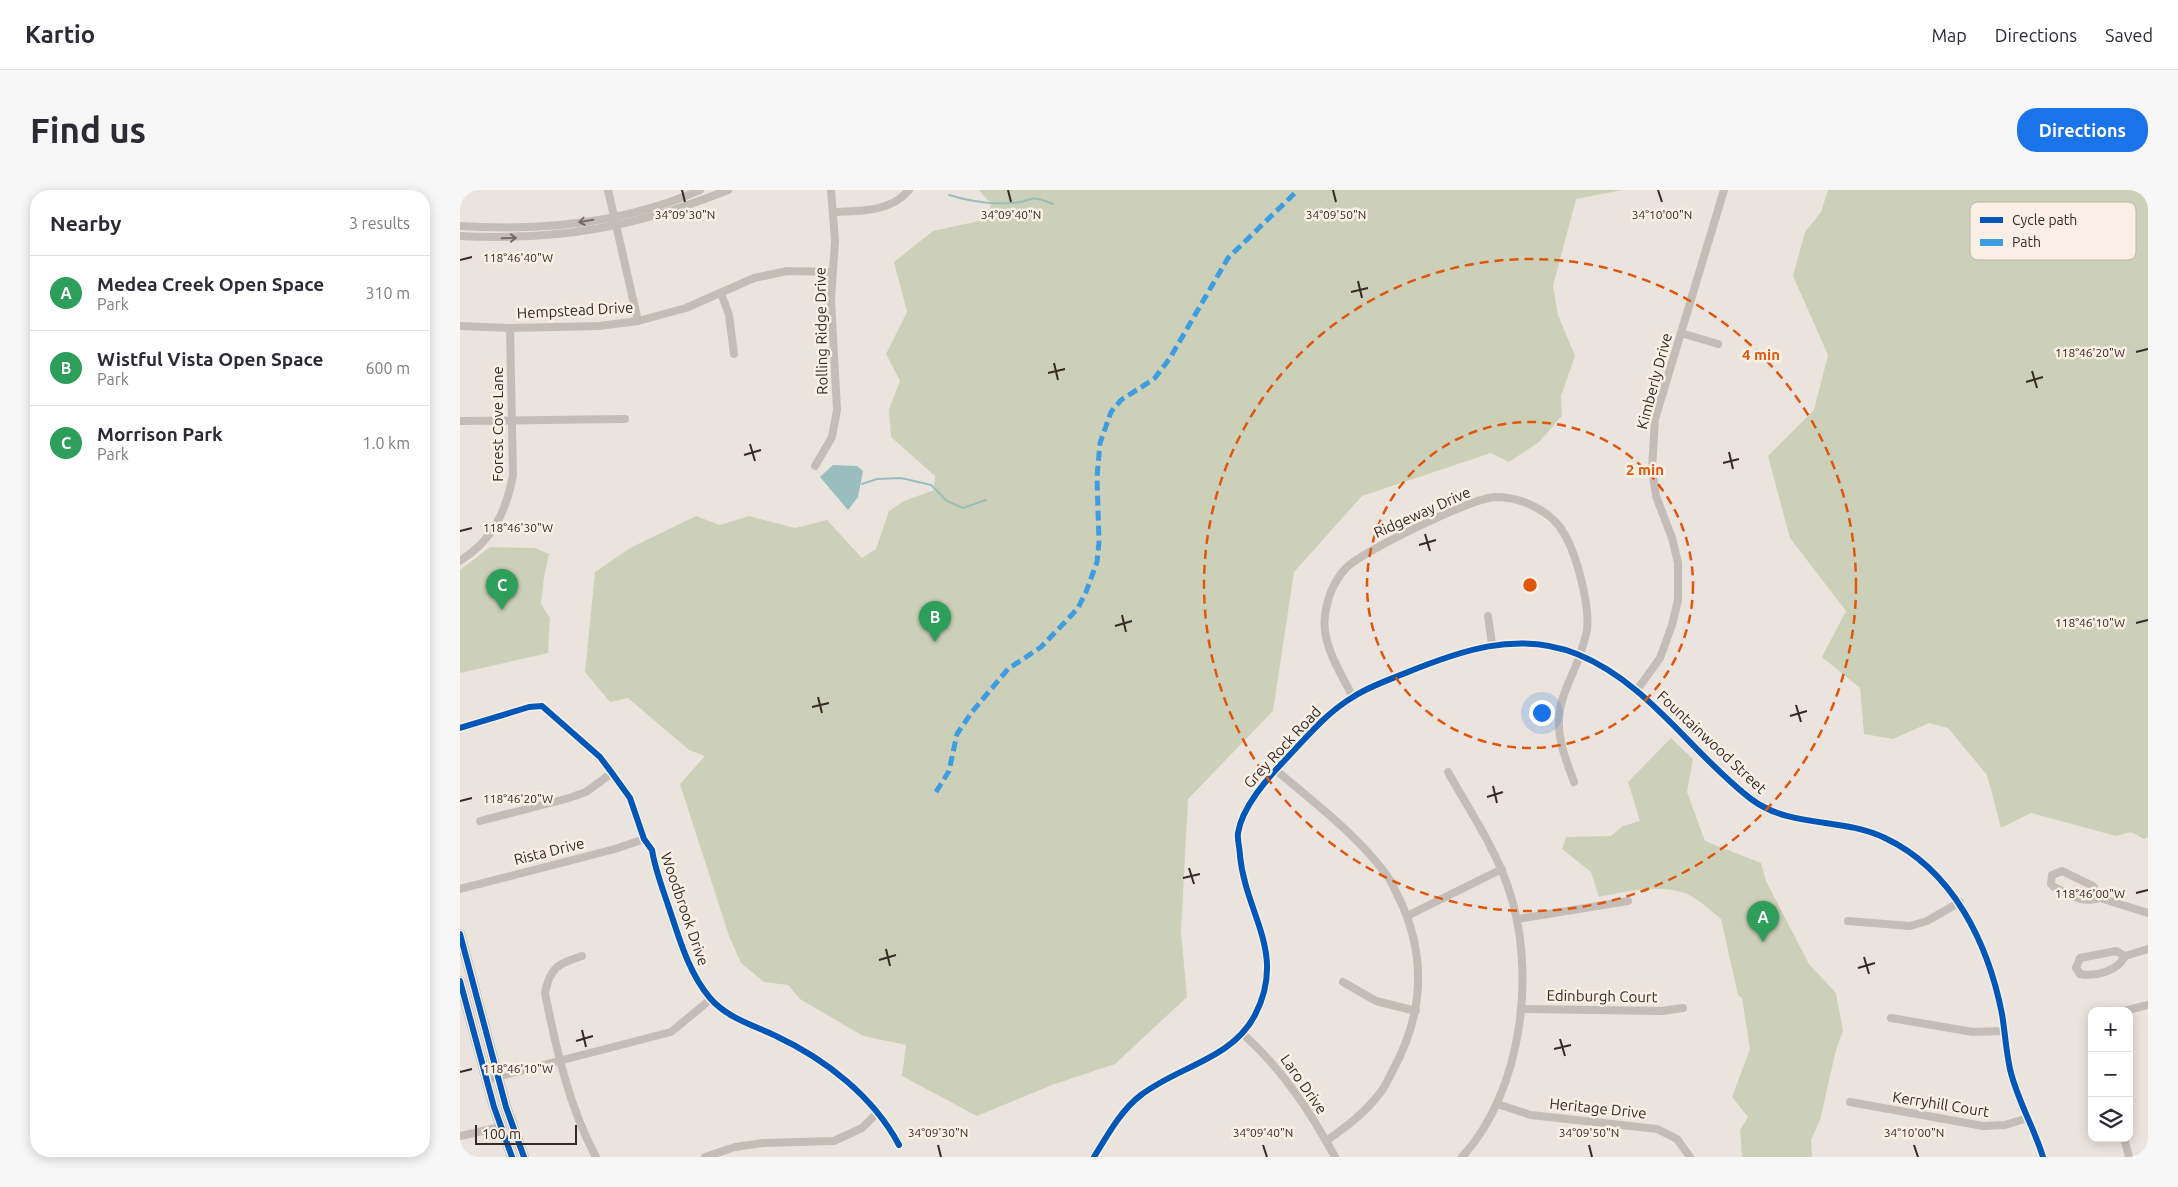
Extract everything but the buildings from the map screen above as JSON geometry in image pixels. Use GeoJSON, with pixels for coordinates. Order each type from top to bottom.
{"type":"FeatureCollection","features":[{"type":"Feature","properties":{"kind":"main road"},"geometry":{"type":"LineString","coordinates":[[460,934],[498,1077],[524,1157]]}},
{"type":"Feature","properties":{"kind":"main road"},"geometry":{"type":"LineString","coordinates":[[460,982],[486,1080],[500,1127],[512,1157]]}},
{"type":"Feature","properties":{"kind":"street"},"geometry":{"type":"LineString","coordinates":[[608,190],[638,321]]}},
{"type":"Feature","properties":{"kind":"street"},"geometry":{"type":"LineString","coordinates":[[460,226],[489,228],[554,225],[614,216],[700,190]]}},
{"type":"Feature","properties":{"kind":"street"},"geometry":{"type":"LineString","coordinates":[[460,236],[488,238],[542,236],[616,227],[684,208],[725,190]]}},
{"type":"Feature","properties":{"kind":"street","name":"Rolling Ridge Drive"},"geometry":{"type":"LineString","coordinates":[[816,466],[832,437],[836,422],[832,272],[834,212],[831,190]]}},
{"type":"Feature","properties":{"kind":"street"},"geometry":{"type":"LineString","coordinates":[[834,212],[874,209],[898,200],[909,190]]}},
{"type":"Feature","properties":{"kind":"street","name":"Kimberly Drive"},"geometry":{"type":"LineString","coordinates":[[1638,690],[1660,658],[1672,625],[1678,600],[1678,563],[1672,538],[1656,496],[1651,456],[1655,419],[1724,190]]}},
{"type":"Feature","properties":{"kind":"street"},"geometry":{"type":"LineString","coordinates":[[488,238],[489,228]]}},
{"type":"Feature","properties":{"kind":"street","name":"Hempstead Drive"},"geometry":{"type":"LineString","coordinates":[[460,326],[510,328],[599,326],[638,321],[686,308],[754,278],[787,271],[832,272]]}},
{"type":"Feature","properties":{"kind":"street"},"geometry":{"type":"LineString","coordinates":[[721,293],[729,315],[734,354]]}},
{"type":"Feature","properties":{"kind":"street","name":"Forest Cove Lane"},"geometry":{"type":"LineString","coordinates":[[460,561],[480,546],[492,533],[501,518],[509,498],[513,475],[510,328]]}},
{"type":"Feature","properties":{"kind":"street"},"geometry":{"type":"LineString","coordinates":[[1681,333],[1718,344]]}},
{"type":"Feature","properties":{"kind":"street"},"geometry":{"type":"LineString","coordinates":[[460,421],[625,419]]}},
{"type":"Feature","properties":{"kind":"street","name":"Ridgeway Drive"},"geometry":{"type":"LineString","coordinates":[[1352,697],[1328,642],[1324,618],[1330,592],[1346,569],[1375,548],[1474,502],[1495,497],[1527,502],[1546,514],[1565,534],[1574,558],[1587,613],[1587,629],[1580,655],[1567,686],[1558,719],[1566,759],[1574,782]]}},
{"type":"Feature","properties":{"kind":"street"},"geometry":{"type":"LineString","coordinates":[[1488,616],[1492,644]]}},
{"type":"Feature","properties":{"kind":"street","name":"Grey Rock Road"},"geometry":{"type":"LineString","coordinates":[[1094,1157],[1113,1127],[1138,1097],[1176,1073],[1218,1055],[1243,1034],[1256,1014],[1268,973],[1268,953],[1242,872],[1238,833],[1252,797],[1323,719],[1352,697],[1450,655],[1492,644],[1534,644],[1580,655]]}},
{"type":"Feature","properties":{"kind":"street","name":"Fountainwood Street"},"geometry":{"type":"LineString","coordinates":[[1580,655],[1616,674],[1638,690],[1752,800],[1775,814],[1796,820],[1849,825],[1886,838],[1908,850],[1930,866],[1960,902],[1975,933],[1993,983],[2010,1069],[2043,1157]]}},
{"type":"Feature","properties":{"kind":"street","name":"Woodbrook Drive"},"geometry":{"type":"LineString","coordinates":[[460,728],[529,707],[542,706],[600,757],[630,798],[644,839],[652,850],[684,951],[693,973],[711,999],[734,1017],[808,1053],[847,1081],[877,1113],[899,1145]]}},
{"type":"Feature","properties":{"kind":"street"},"geometry":{"type":"LineString","coordinates":[[1276,770],[1361,845],[1389,878],[1407,916],[1415,944],[1419,980],[1416,1011],[1406,1045],[1380,1093],[1354,1120],[1326,1141]]}},
{"type":"Feature","properties":{"kind":"street"},"geometry":{"type":"LineString","coordinates":[[1448,772],[1502,869],[1518,919],[1523,967],[1522,1009],[1518,1035],[1497,1104],[1462,1157]]}},
{"type":"Feature","properties":{"kind":"street"},"geometry":{"type":"LineString","coordinates":[[480,821],[586,792],[612,773]]}},
{"type":"Feature","properties":{"kind":"street","name":"Rista Drive"},"geometry":{"type":"LineString","coordinates":[[460,889],[644,839]]}},
{"type":"Feature","properties":{"kind":"street"},"geometry":{"type":"LineString","coordinates":[[1407,916],[1502,869]]}},
{"type":"Feature","properties":{"kind":"street"},"geometry":{"type":"LineString","coordinates":[[2100,898],[2093,886],[2062,871],[2052,875],[2051,884],[2054,887],[2082,900],[2090,901],[2100,898],[2148,912]]}},
{"type":"Feature","properties":{"kind":"street"},"geometry":{"type":"LineString","coordinates":[[1518,919],[1628,902]]}},
{"type":"Feature","properties":{"kind":"street"},"geometry":{"type":"LineString","coordinates":[[1848,921],[1910,926],[1927,921],[1960,902]]}},
{"type":"Feature","properties":{"kind":"street"},"geometry":{"type":"LineString","coordinates":[[2125,956],[2122,964],[2112,970],[2087,975],[2080,974],[2076,968],[2080,958],[2116,951],[2125,956],[2148,949]]}},
{"type":"Feature","properties":{"kind":"street"},"geometry":{"type":"LineString","coordinates":[[582,956],[555,967],[548,975],[545,993],[571,1101],[584,1135],[596,1157]]}},
{"type":"Feature","properties":{"kind":"street"},"geometry":{"type":"LineString","coordinates":[[1343,982],[1376,1002],[1416,1011]]}},
{"type":"Feature","properties":{"kind":"street"},"geometry":{"type":"LineString","coordinates":[[486,1080],[671,1032],[711,999]]}},
{"type":"Feature","properties":{"kind":"street"},"geometry":{"type":"LineString","coordinates":[[2133,1009],[2148,1005]]}},
{"type":"Feature","properties":{"kind":"street","name":"Edinburgh Court"},"geometry":{"type":"LineString","coordinates":[[1522,1009],[1662,1011],[1683,1008]]}},
{"type":"Feature","properties":{"kind":"street"},"geometry":{"type":"LineString","coordinates":[[1891,1018],[1973,1032],[2004,1031]]}},
{"type":"Feature","properties":{"kind":"street","name":"Laro Drive"},"geometry":{"type":"LineString","coordinates":[[1243,1034],[1267,1055],[1288,1081],[1335,1157]]}},
{"type":"Feature","properties":{"kind":"street","name":"Kerryhill Court"},"geometry":{"type":"LineString","coordinates":[[1850,1102],[1983,1126],[2005,1126],[2028,1118]]}},
{"type":"Feature","properties":{"kind":"street","name":"Heritage Drive"},"geometry":{"type":"LineString","coordinates":[[1497,1104],[1531,1115],[1657,1129],[1677,1139],[1690,1155]]}},
{"type":"Feature","properties":{"kind":"street"},"geometry":{"type":"LineString","coordinates":[[705,1157],[735,1148],[763,1143],[834,1141],[862,1128],[877,1113]]}},
{"type":"Feature","properties":{"kind":"street"},"geometry":{"type":"LineString","coordinates":[[460,1136],[500,1127]]}},
{"type":"Feature","properties":{"kind":"street"},"geometry":{"type":"LineString","coordinates":[[2125,1142],[2129,1157]]}},
{"type":"Feature","properties":{"kind":"green space"},"geometry":{"type":"Polygon","coordinates":[[[979,190],[1623,190],[1576,199],[1553,286],[1558,315],[1575,356],[1561,396],[1562,416],[1539,442],[1509,462],[1491,453],[1362,496],[1294,572],[1273,711],[1188,799],[1181,932],[1187,997],[1115,1064],[1052,1085],[977,1116],[902,1076],[906,1045],[863,1036],[800,999],[788,985],[764,982],[741,963],[729,936],[680,784],[705,756],[689,750],[628,698],[610,702],[585,672],[595,572],[630,548],[696,516],[720,525],[749,516],[795,528],[827,520],[862,558],[876,549],[889,511],[904,501],[934,490],[935,476],[891,437],[889,409],[900,381],[886,354],[907,312],[894,262],[933,231],[988,219],[991,204],[979,190]]]}},
{"type":"Feature","properties":{"kind":"green space"},"geometry":{"type":"Polygon","coordinates":[[[1828,190],[2148,190],[2148,837],[2144,839],[2131,832],[2116,836],[2031,813],[2001,828],[1987,775],[1948,728],[1929,723],[1893,739],[1864,734],[1860,688],[1822,657],[1846,611],[1790,538],[1768,456],[1814,410],[1828,355],[1793,276],[1805,232],[1821,212],[1828,190]]]}},
{"type":"Feature","properties":{"kind":"green space"},"geometry":{"type":"Polygon","coordinates":[[[490,547],[535,548],[549,554],[541,604],[550,618],[548,653],[460,673],[460,570],[490,547]]]}},
{"type":"Feature","properties":{"kind":"green space"},"geometry":{"type":"Polygon","coordinates":[[[1671,738],[1693,759],[1687,792],[1705,841],[1761,863],[1766,881],[1809,964],[1836,993],[1843,1031],[1836,1050],[1820,1120],[1811,1140],[1812,1157],[1742,1157],[1740,1130],[1748,1117],[1732,1097],[1750,1049],[1742,998],[1738,995],[1721,919],[1693,897],[1671,890],[1646,889],[1599,897],[1591,872],[1562,849],[1566,837],[1611,836],[1623,826],[1640,821],[1628,782],[1671,738]]]}},
{"type":"Feature","properties":{"kind":"water"},"geometry":{"type":"Polygon","coordinates":[[[833,465],[857,466],[863,471],[858,497],[848,510],[820,477],[833,465]]]}},
{"type":"Feature","properties":{"kind":"waterway"},"geometry":{"type":"LineString","coordinates":[[949,195],[988,203],[1012,203],[1039,199],[1053,204]]}},
{"type":"Feature","properties":{"kind":"waterway"},"geometry":{"type":"LineString","coordinates":[[862,484],[877,479],[901,478],[931,485],[947,501],[963,508],[986,500]]}},
{"type":"Feature","properties":{"kind":"marked path"},"geometry":{"type":"LineString","coordinates":[[936,792],[949,771],[957,734],[972,712],[1008,669],[1041,647],[1066,621],[1078,608],[1086,592],[1097,562],[1099,542],[1097,477],[1100,443],[1111,412],[1121,400],[1154,379],[1170,358],[1228,258],[1298,190]]}},
{"type":"Feature","properties":{"kind":"cycle path"},"geometry":{"type":"LineString","coordinates":[[1094,1157],[1115,1124],[1134,1101],[1156,1085],[1219,1052],[1245,1030],[1255,1015],[1264,993],[1267,972],[1266,953],[1244,877],[1238,835],[1244,813],[1263,785],[1325,718],[1359,693],[1445,658],[1489,646],[1510,644],[1555,647],[1577,654],[1603,667],[1626,682],[1648,700],[1729,781],[1751,799],[1766,808],[1800,819],[1852,827],[1869,832],[1885,838],[1909,852],[1930,869],[1964,911],[1987,961],[1996,987],[2002,1014],[2007,1055],[2013,1080],[2043,1157]]}},
{"type":"Feature","properties":{"kind":"cycle path"},"geometry":{"type":"LineString","coordinates":[[460,728],[529,707],[542,706],[600,757],[630,798],[644,839],[652,850],[659,878],[685,954],[702,988],[724,1011],[794,1045],[830,1068],[862,1095],[888,1127],[899,1145]]}},
{"type":"Feature","properties":{"kind":"cycle path"},"geometry":{"type":"LineString","coordinates":[[460,934],[506,1107],[524,1157]]}},
{"type":"Feature","properties":{"kind":"cycle path"},"geometry":{"type":"LineString","coordinates":[[460,981],[494,1107],[512,1157]]}},
{"type":"Feature","properties":{"kind":"place","name":"Morrison Park"},"geometry":{"type":"Point","coordinates":[502,610]}},
{"type":"Feature","properties":{"kind":"place","name":"Wistful Vista Open Space"},"geometry":{"type":"Point","coordinates":[935,642]}},
{"type":"Feature","properties":{"kind":"place","name":"Medea Creek Open Space"},"geometry":{"type":"Point","coordinates":[1763,942]}}]}
